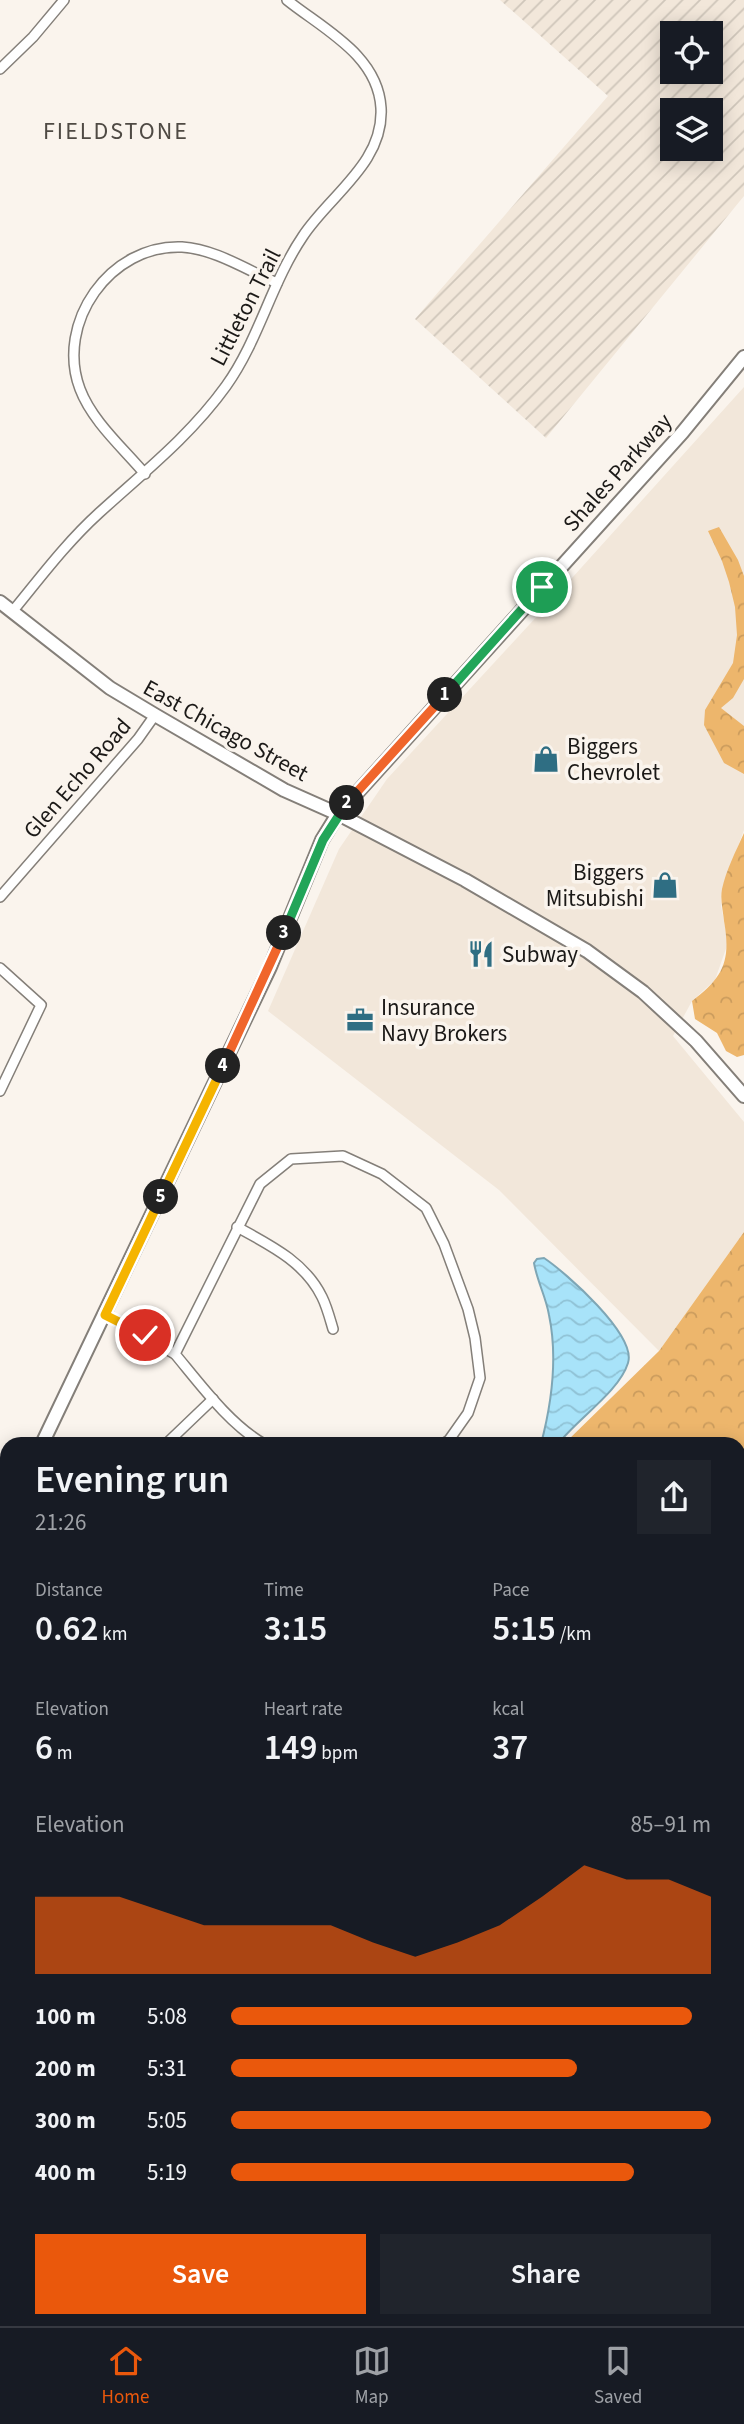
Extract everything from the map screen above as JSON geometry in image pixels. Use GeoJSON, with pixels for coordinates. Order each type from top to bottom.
{"type":"FeatureCollection","features":[{"type":"Feature","properties":{"kind":"street"},"geometry":{"type":"LineString","coordinates":[[0,69],[33,37],[64,0]]}},
{"type":"Feature","properties":{"kind":"street","name":"Littleton Trail"},"geometry":{"type":"LineString","coordinates":[[12,612],[69,543],[186,433],[226,385],[249,348],[277,283],[306,232],[365,163],[374,146],[381,109],[374,83],[357,55],[287,0]]}},
{"type":"Feature","properties":{"kind":"street"},"geometry":{"type":"LineString","coordinates":[[145,474],[94,413],[81,391],[75,371],[73,354],[78,323],[95,290],[110,274],[130,261],[155,251],[183,247],[221,258],[277,283]]}},
{"type":"Feature","properties":{"kind":"street","name":"Shales Parkway"},"geometry":{"type":"LineString","coordinates":[[45,1437],[270,967],[323,840],[338,814],[682,433],[744,357]]}},
{"type":"Feature","properties":{"kind":"street","name":"East Chicago Street"},"geometry":{"type":"LineString","coordinates":[[0,602],[110,688],[155,715],[284,790],[338,814],[465,880],[587,951],[643,992],[695,1041],[744,1096]]}},
{"type":"Feature","properties":{"kind":"street","name":"Glen Echo Road"},"geometry":{"type":"LineString","coordinates":[[0,897],[138,739],[155,715]]}},
{"type":"Feature","properties":{"kind":"street"},"geometry":{"type":"LineString","coordinates":[[0,968],[41,1005],[0,1091]]}},
{"type":"Feature","properties":{"kind":"street"},"geometry":{"type":"LineString","coordinates":[[175,1354],[260,1184],[291,1159],[343,1156],[382,1174],[426,1208],[444,1244],[468,1309],[480,1378],[468,1413],[451,1437]]}},
{"type":"Feature","properties":{"kind":"street"},"geometry":{"type":"LineString","coordinates":[[237,1227],[283,1253],[305,1272],[322,1297],[333,1329]]}},
{"type":"Feature","properties":{"kind":"street"},"geometry":{"type":"LineString","coordinates":[[105,1315],[175,1354],[213,1399],[253,1437]]}},
{"type":"Feature","properties":{"kind":"street"},"geometry":{"type":"LineString","coordinates":[[173,1437],[213,1399]]}},
{"type":"Feature","properties":{"kind":"shaded area"},"geometry":{"type":"Polygon","coordinates":[[[500,0],[744,0],[744,196],[546,438],[415,319],[608,96],[500,0]]]}},
{"type":"Feature","properties":{"kind":"shaded area"},"geometry":{"type":"Polygon","coordinates":[[[744,387],[744,830],[722,890],[721,905],[728,943],[715,980],[692,1001],[673,1036],[744,1122],[744,1232],[659,1351],[499,1190],[268,1011],[339,849],[387,779],[744,387]]]}},
{"type":"Feature","properties":{"kind":"green space"},"geometry":{"type":"Polygon","coordinates":[[[719,527],[744,576],[744,679],[733,698],[721,708],[744,726],[744,774],[724,763],[704,725],[705,710],[733,663],[737,635],[735,607],[729,582],[708,531],[719,527]]]}},
{"type":"Feature","properties":{"kind":"green space"},"geometry":{"type":"Polygon","coordinates":[[[744,833],[744,1055],[737,1057],[726,1051],[717,1033],[695,1019],[692,1001],[711,984],[723,967],[726,935],[722,889],[744,833]]]}},
{"type":"Feature","properties":{"kind":"green space"},"geometry":{"type":"Polygon","coordinates":[[[744,1232],[744,1437],[571,1437],[659,1351],[744,1232]]]}},
{"type":"Feature","properties":{"kind":"water"},"geometry":{"type":"Polygon","coordinates":[[[544,1258],[597,1305],[622,1337],[628,1351],[628,1363],[616,1384],[564,1437],[543,1437],[551,1396],[553,1347],[549,1315],[534,1263],[537,1259],[544,1258]]]}},
{"type":"Feature","properties":{"kind":"place","name":"Biggers Chevrolet"},"geometry":{"type":"Point","coordinates":[546,759]}},
{"type":"Feature","properties":{"kind":"place","name":"Biggers Mitsubishi"},"geometry":{"type":"Point","coordinates":[665,885]}},
{"type":"Feature","properties":{"kind":"place","name":"Subway"},"geometry":{"type":"Point","coordinates":[481,954]}},
{"type":"Feature","properties":{"kind":"place","name":"Insurance Navy Brokers"},"geometry":{"type":"Point","coordinates":[360,1020]}},
{"type":"Feature","properties":{"kind":"district","name":"FIELDSTONE"},"geometry":{"type":"Point","coordinates":[116,131]}},
{"type":"Feature","properties":{"kind":"route"},"geometry":{"type":"LineString","coordinates":[[145,1335],[105,1315],[270,967],[323,840],[349,801],[542,587]]}}]}
